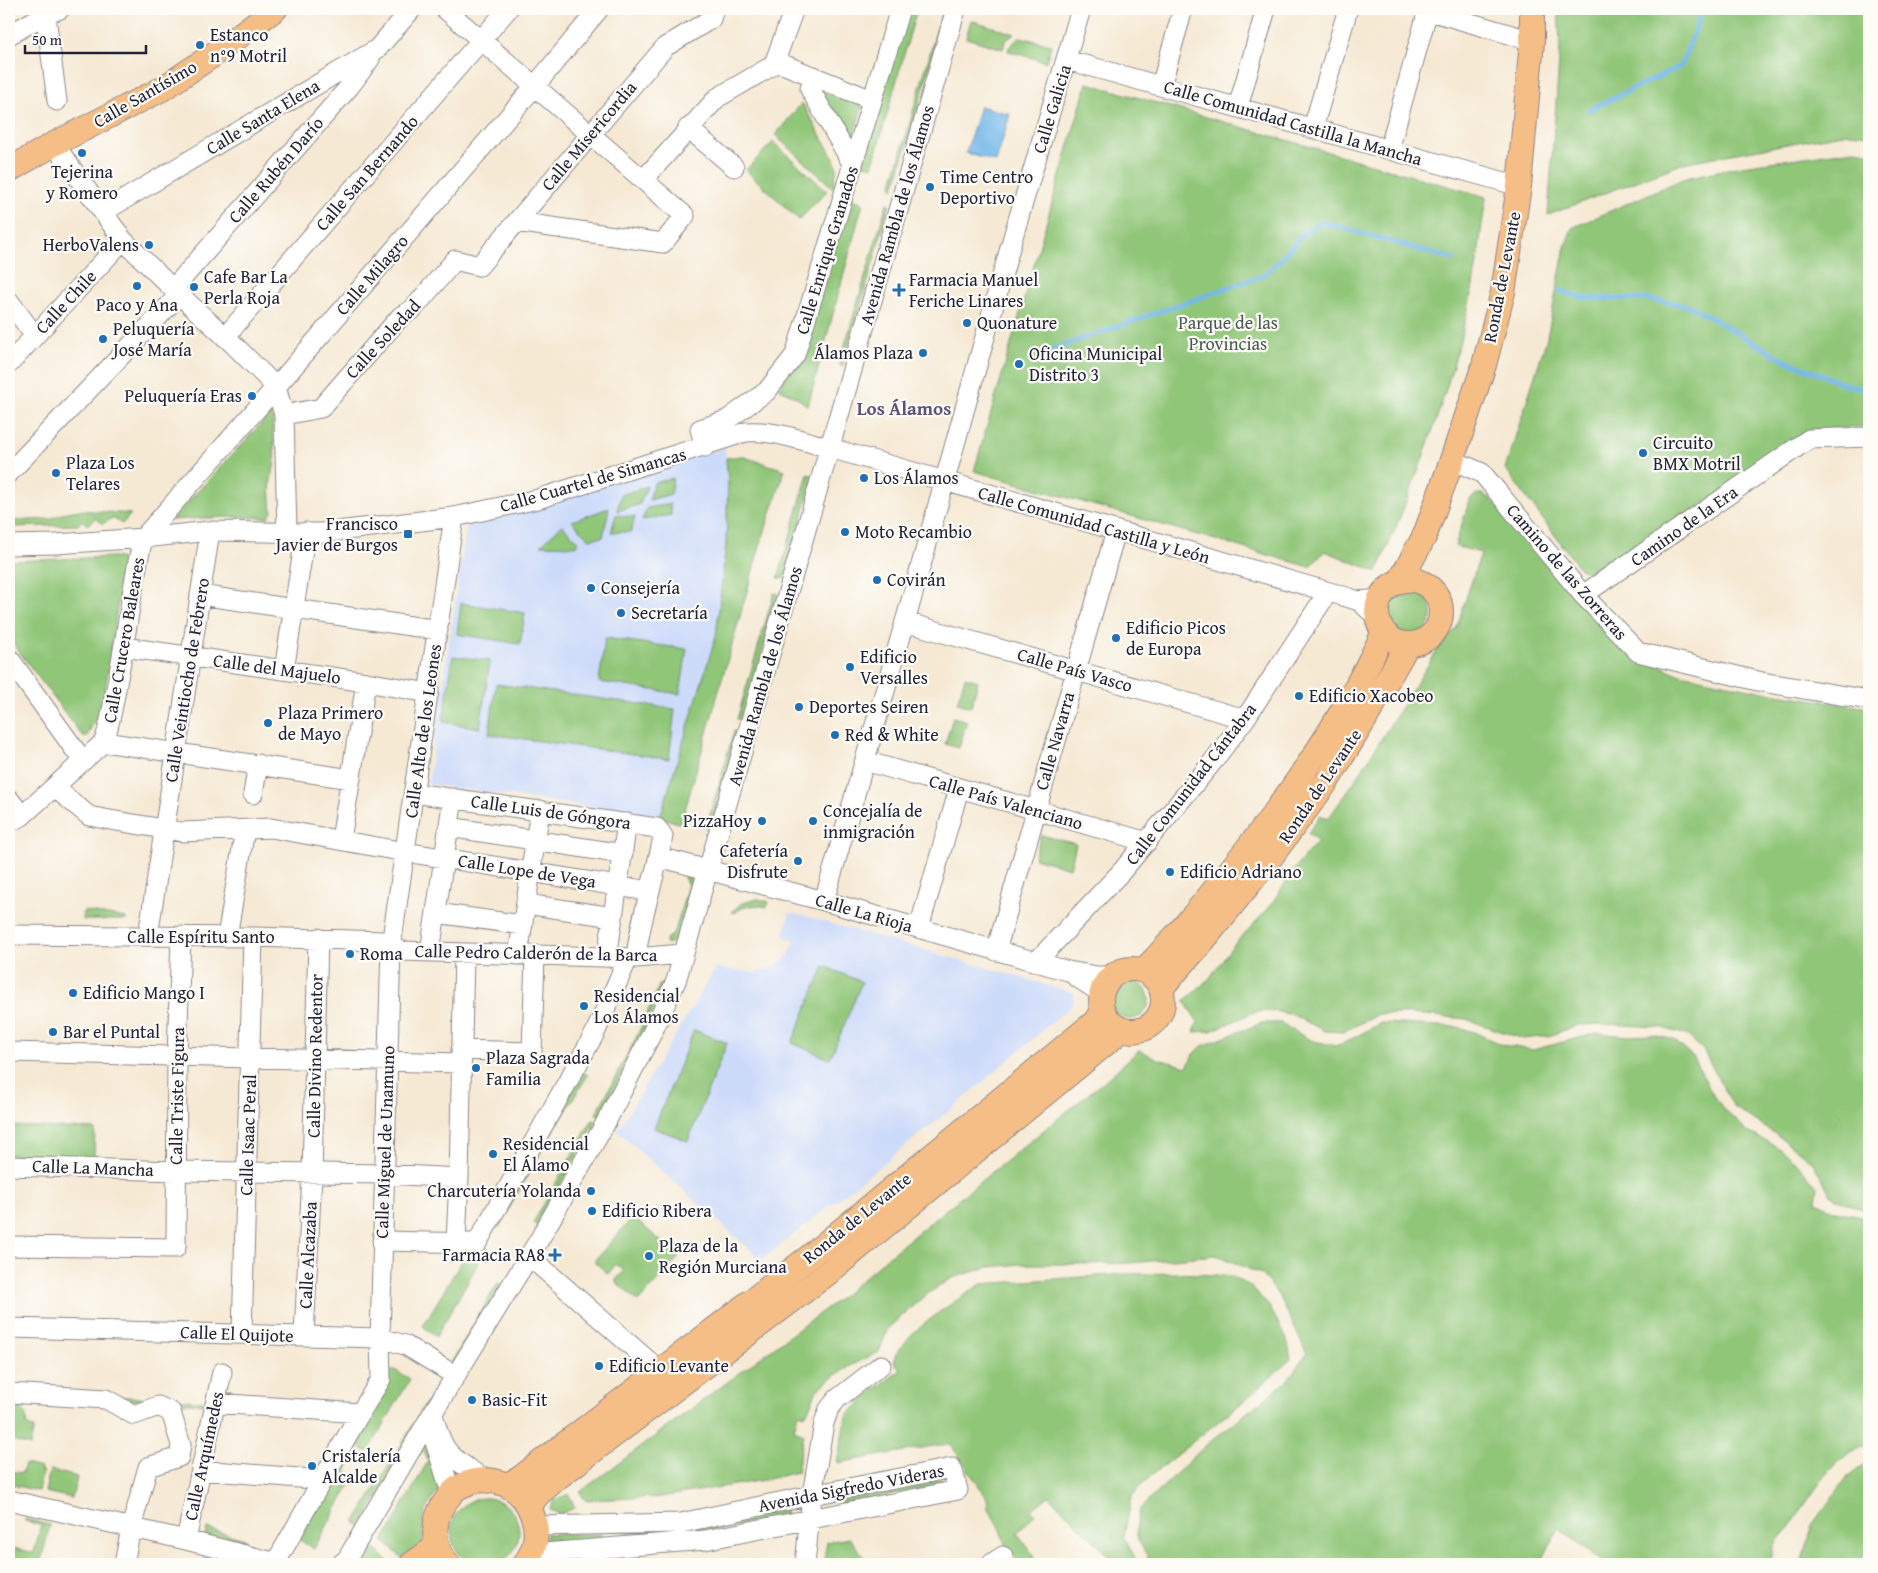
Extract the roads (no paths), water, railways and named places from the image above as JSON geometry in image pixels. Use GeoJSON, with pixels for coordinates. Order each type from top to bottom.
{"type":"FeatureCollection","features":[{"type":"Feature","properties":{"kind":"main road","name":"Calle Santísimo"},"geometry":{"type":"LineString","coordinates":[[9,170],[54,144],[162,89],[210,57],[275,9]]}},
{"type":"Feature","properties":{"kind":"main road","name":"Ronda de Levante"},"geometry":{"type":"LineString","coordinates":[[1400,581],[1425,535],[1452,460],[1484,365],[1503,292],[1520,186],[1532,41],[1532,9]]}},
{"type":"Feature","properties":{"kind":"main road","name":"Ronda de Levante"},"geometry":{"type":"LineString","coordinates":[[1425,535],[1432,589]]}},
{"type":"Feature","properties":{"kind":"main road"},"geometry":{"type":"LineString","coordinates":[[1400,581],[1417,581],[1432,589],[1438,598],[1441,609],[1441,620],[1436,630],[1429,638],[1419,643],[1408,644],[1391,638],[1375,613],[1392,585],[1400,581]]}},
{"type":"Feature","properties":{"kind":"main road","name":"Ronda de Levante"},"geometry":{"type":"LineString","coordinates":[[1142,970],[1161,953],[1250,846],[1306,769],[1344,710],[1370,664],[1375,613]]}},
{"type":"Feature","properties":{"kind":"main road","name":"Ronda de Levante"},"geometry":{"type":"LineString","coordinates":[[1161,988],[1202,942],[1270,858],[1326,781],[1365,719],[1408,644]]}},
{"type":"Feature","properties":{"kind":"main road"},"geometry":{"type":"LineString","coordinates":[[1125,969],[1142,970],[1157,981],[1161,988],[1163,1005],[1159,1015],[1152,1024],[1138,1030],[1122,1030],[1114,1026],[1105,993],[1125,969]]}},
{"type":"Feature","properties":{"kind":"main road","name":"Ronda de Levante"},"geometry":{"type":"LineString","coordinates":[[412,1564],[442,1555],[435,1532],[437,1518],[442,1505],[458,1487],[478,1481],[497,1483],[519,1478],[660,1371],[832,1239],[1095,1022],[1105,993]]}},
{"type":"Feature","properties":{"kind":"main road","name":"Ronda de Levante"},"geometry":{"type":"LineString","coordinates":[[533,1516],[537,1495],[557,1478],[824,1276],[1122,1030]]}},
{"type":"Feature","properties":{"kind":"main road"},"geometry":{"type":"LineString","coordinates":[[497,1483],[520,1494],[533,1516],[536,1540],[527,1561]]}},
{"type":"Feature","properties":{"kind":"street","name":"Calle Santa Elena"},"geometry":{"type":"LineString","coordinates":[[103,212],[377,50],[412,9]]}},
{"type":"Feature","properties":{"kind":"street"},"geometry":{"type":"LineString","coordinates":[[445,9],[685,216],[663,243],[516,222]]}},
{"type":"Feature","properties":{"kind":"street","name":"Calle San Bernando"},"geometry":{"type":"LineString","coordinates":[[225,337],[508,9]]}},
{"type":"Feature","properties":{"kind":"street","name":"Calle Milagro"},"geometry":{"type":"LineString","coordinates":[[143,538],[276,387],[599,9]]}},
{"type":"Feature","properties":{"kind":"street"},"geometry":{"type":"LineString","coordinates":[[643,180],[717,98],[770,67],[775,61],[794,9]]}},
{"type":"Feature","properties":{"kind":"street","name":"Calle Enrique Granados"},"geometry":{"type":"LineString","coordinates":[[705,447],[700,428],[727,420],[767,391],[795,355],[900,9]]}},
{"type":"Feature","properties":{"kind":"street","name":"Avenida Rambla de los Álamos"},"geometry":{"type":"LineString","coordinates":[[340,1564],[346,1560],[530,1256],[605,1124],[652,1033],[676,981],[682,954],[709,869],[956,9]]}},
{"type":"Feature","properties":{"kind":"street","name":"Calle Galicia"},"geometry":{"type":"LineString","coordinates":[[824,901],[905,622],[1015,230],[1081,9]]}},
{"type":"Feature","properties":{"kind":"street"},"geometry":{"type":"LineString","coordinates":[[1161,86],[1183,9]]}},
{"type":"Feature","properties":{"kind":"street"},"geometry":{"type":"LineString","coordinates":[[1238,107],[1266,9]]}},
{"type":"Feature","properties":{"kind":"street"},"geometry":{"type":"LineString","coordinates":[[1313,128],[1348,9]]}},
{"type":"Feature","properties":{"kind":"street"},"geometry":{"type":"LineString","coordinates":[[1389,150],[1426,9],[1460,14],[1532,41]]}},
{"type":"Feature","properties":{"kind":"street"},"geometry":{"type":"LineString","coordinates":[[9,35],[51,10],[57,101]]}},
{"type":"Feature","properties":{"kind":"street","name":"Calle Misericordia"},"geometry":{"type":"LineString","coordinates":[[479,266],[665,47],[712,14]]}},
{"type":"Feature","properties":{"kind":"street","name":"Calle Rubén Darío"},"geometry":{"type":"LineString","coordinates":[[9,473],[176,292],[350,86],[377,50]]}},
{"type":"Feature","properties":{"kind":"street","name":"Calle Comunidad Castilla la Mancha"},"geometry":{"type":"LineString","coordinates":[[1067,60],[1520,186]]}},
{"type":"Feature","properties":{"kind":"street"},"geometry":{"type":"LineString","coordinates":[[775,61],[862,96]]}},
{"type":"Feature","properties":{"kind":"street"},"geometry":{"type":"LineString","coordinates":[[814,76],[810,89],[853,165]]}},
{"type":"Feature","properties":{"kind":"street"},"geometry":{"type":"LineString","coordinates":[[688,128],[734,166]]}},
{"type":"Feature","properties":{"kind":"street"},"geometry":{"type":"LineString","coordinates":[[54,144],[123,240],[276,387],[284,415],[287,531]]}},
{"type":"Feature","properties":{"kind":"street","name":"Calle Chile"},"geometry":{"type":"LineString","coordinates":[[9,364],[123,240]]}},
{"type":"Feature","properties":{"kind":"street","name":"Calle Soledad"},"geometry":{"type":"LineString","coordinates":[[284,415],[321,408],[401,316],[412,309],[455,260],[479,266]]}},
{"type":"Feature","properties":{"kind":"street"},"geometry":{"type":"LineString","coordinates":[[9,301],[35,336]]}},
{"type":"Feature","properties":{"kind":"street","name":"Calle Cuartel de Simancas"},"geometry":{"type":"LineString","coordinates":[[9,545],[143,538],[210,531],[343,532],[454,517],[538,499],[705,447],[746,432],[762,431],[777,433],[830,448]]}},
{"type":"Feature","properties":{"kind":"street","name":"Camino de la Era"},"geometry":{"type":"LineString","coordinates":[[1583,595],[1810,439],[1869,436]]}},
{"type":"Feature","properties":{"kind":"street","name":"Calle Comunidad Castilla y León"},"geometry":{"type":"LineString","coordinates":[[830,448],[1328,592],[1375,613]]}},
{"type":"Feature","properties":{"kind":"street","name":"Camino de las Zorreras"},"geometry":{"type":"LineString","coordinates":[[1452,460],[1482,473],[1583,595],[1638,652],[1762,682],[1869,700]]}},
{"type":"Feature","properties":{"kind":"street"},"geometry":{"type":"LineString","coordinates":[[268,532],[280,514],[278,480],[285,466]]}},
{"type":"Feature","properties":{"kind":"street"},"geometry":{"type":"LineString","coordinates":[[284,670],[309,532],[296,521],[286,503]]}},
{"type":"Feature","properties":{"kind":"street","name":"Calle Alto de los Leones"},"geometry":{"type":"LineString","coordinates":[[391,946],[454,517]]}},
{"type":"Feature","properties":{"kind":"street","name":"Calle Veintiocho de Febrero"},"geometry":{"type":"LineString","coordinates":[[148,936],[210,531]]}},
{"type":"Feature","properties":{"kind":"street","name":"Calle Navarra"},"geometry":{"type":"LineString","coordinates":[[996,950],[1116,531]]}},
{"type":"Feature","properties":{"kind":"street","name":"Calle Crucero Baleares"},"geometry":{"type":"LineString","coordinates":[[15,819],[104,742],[110,726],[136,565],[143,538]]}},
{"type":"Feature","properties":{"kind":"street","name":"Calle Comunidad Cántabra"},"geometry":{"type":"LineString","coordinates":[[1036,962],[1064,934],[1147,842],[1245,719],[1328,592]]}},
{"type":"Feature","properties":{"kind":"street"},"geometry":{"type":"LineString","coordinates":[[200,595],[438,630]]}},
{"type":"Feature","properties":{"kind":"street","name":"Calle País Vasco"},"geometry":{"type":"LineString","coordinates":[[905,622],[1245,719]]}},
{"type":"Feature","properties":{"kind":"street","name":"Calle del Majuelo"},"geometry":{"type":"LineString","coordinates":[[124,647],[429,693]]}},
{"type":"Feature","properties":{"kind":"street"},"geometry":{"type":"LineString","coordinates":[[9,658],[83,761]]}},
{"type":"Feature","properties":{"kind":"street"},"geometry":{"type":"LineString","coordinates":[[341,840],[366,682]]}},
{"type":"Feature","properties":{"kind":"street"},"geometry":{"type":"LineString","coordinates":[[104,742],[351,779]]}},
{"type":"Feature","properties":{"kind":"street","name":"Calle País Valenciano"},"geometry":{"type":"LineString","coordinates":[[865,761],[1147,842]]}},
{"type":"Feature","properties":{"kind":"street"},"geometry":{"type":"LineString","coordinates":[[253,794],[258,764]]}},
{"type":"Feature","properties":{"kind":"street","name":"Calle Lope de Vega"},"geometry":{"type":"LineString","coordinates":[[54,787],[89,816],[182,832],[271,828],[405,852],[649,891]]}},
{"type":"Feature","properties":{"kind":"street"},"geometry":{"type":"LineString","coordinates":[[919,928],[959,789]]}},
{"type":"Feature","properties":{"kind":"street","name":"Calle Luis de Góngora"},"geometry":{"type":"LineString","coordinates":[[414,793],[657,828],[663,836],[659,857]]}},
{"type":"Feature","properties":{"kind":"street"},"geometry":{"type":"LineString","coordinates":[[430,952],[453,798]]}},
{"type":"Feature","properties":{"kind":"street"},"geometry":{"type":"LineString","coordinates":[[9,799],[15,819]]}},
{"type":"Feature","properties":{"kind":"street"},"geometry":{"type":"LineString","coordinates":[[9,1052],[388,1061],[532,1052],[526,955],[522,925],[540,810]]}},
{"type":"Feature","properties":{"kind":"street"},"geometry":{"type":"LineString","coordinates":[[607,957],[627,823]]}},
{"type":"Feature","properties":{"kind":"street"},"geometry":{"type":"LineString","coordinates":[[449,827],[623,854]]}},
{"type":"Feature","properties":{"kind":"street"},"geometry":{"type":"LineString","coordinates":[[227,937],[245,830]]}},
{"type":"Feature","properties":{"kind":"street"},"geometry":{"type":"LineString","coordinates":[[382,1241],[477,1243],[595,1034],[630,962],[659,857]]}},
{"type":"Feature","properties":{"kind":"street","name":"Calle La Rioja"},"geometry":{"type":"LineString","coordinates":[[659,857],[824,901],[1068,971],[1097,976],[1105,993]]}},
{"type":"Feature","properties":{"kind":"street"},"geometry":{"type":"LineString","coordinates":[[526,904],[613,917]]}},
{"type":"Feature","properties":{"kind":"street"},"geometry":{"type":"LineString","coordinates":[[436,913],[522,925]]}},
{"type":"Feature","properties":{"kind":"street","name":"Calle Espíritu Santo"},"geometry":{"type":"LineString","coordinates":[[9,935],[318,938],[384,940],[391,946]]}},
{"type":"Feature","properties":{"kind":"street","name":"Calle Triste Figura"},"geometry":{"type":"LineString","coordinates":[[9,1246],[176,1248],[177,1056],[181,936]]}},
{"type":"Feature","properties":{"kind":"street","name":"Calle Isaac Peral"},"geometry":{"type":"LineString","coordinates":[[242,1334],[253,937]]}},
{"type":"Feature","properties":{"kind":"street","name":"Calle Divino Redentor"},"geometry":{"type":"LineString","coordinates":[[312,1174],[318,938]]}},
{"type":"Feature","properties":{"kind":"street","name":"Calle Pedro Calderón de la Barca"},"geometry":{"type":"LineString","coordinates":[[391,946],[401,951],[607,957],[630,962],[682,954]]}},
{"type":"Feature","properties":{"kind":"street","name":"Calle Miguel de Unamuno"},"geometry":{"type":"LineString","coordinates":[[380,1338],[391,946]]}},
{"type":"Feature","properties":{"kind":"street"},"geometry":{"type":"LineString","coordinates":[[456,1242],[464,953]]}},
{"type":"Feature","properties":{"kind":"street","name":"Calle La Mancha"},"geometry":{"type":"LineString","coordinates":[[9,1166],[177,1172],[384,1174],[459,1178]]}},
{"type":"Feature","properties":{"kind":"street","name":"Calle Alcazaba"},"geometry":{"type":"LineString","coordinates":[[304,1336],[312,1174]]}},
{"type":"Feature","properties":{"kind":"street"},"geometry":{"type":"LineString","coordinates":[[530,1256],[660,1371]]}},
{"type":"Feature","properties":{"kind":"street","name":"Calle El Quijote"},"geometry":{"type":"LineString","coordinates":[[9,1328],[380,1338],[405,1345],[456,1376]]}},
{"type":"Feature","properties":{"kind":"street"},"geometry":{"type":"LineString","coordinates":[[9,1500],[186,1540],[277,1564],[381,1379],[380,1338]]}},
{"type":"Feature","properties":{"kind":"street"},"geometry":{"type":"LineString","coordinates":[[805,1564],[811,1520],[812,1495],[824,1423],[829,1410],[837,1399],[881,1365]]}},
{"type":"Feature","properties":{"kind":"street","name":"Calle Arquímedes"},"geometry":{"type":"LineString","coordinates":[[186,1540],[222,1372]]}},
{"type":"Feature","properties":{"kind":"street"},"geometry":{"type":"LineString","coordinates":[[9,1393],[106,1399],[134,1415],[158,1406],[171,1412],[181,1445],[179,1457],[148,1466],[131,1528],[124,1564]]}},
{"type":"Feature","properties":{"kind":"street"},"geometry":{"type":"LineString","coordinates":[[216,1403],[360,1414]]}},
{"type":"Feature","properties":{"kind":"street"},"geometry":{"type":"LineString","coordinates":[[433,1414],[439,1437],[447,1453],[497,1483]]}},
{"type":"Feature","properties":{"kind":"street"},"geometry":{"type":"LineString","coordinates":[[433,1414],[433,1437],[452,1494]]}},
{"type":"Feature","properties":{"kind":"street","name":"Avenida Sigfredo Videras"},"geometry":{"type":"LineString","coordinates":[[527,1561],[544,1552],[693,1542],[958,1490],[952,1468],[681,1523],[533,1516]]}},
{"type":"Feature","properties":{"kind":"street"},"geometry":{"type":"LineString","coordinates":[[202,1470],[323,1480]]}},
{"type":"Feature","properties":{"kind":"street"},"geometry":{"type":"LineString","coordinates":[[582,1564],[595,1550]]}},
{"type":"Feature","properties":{"kind":"water"},"geometry":{"type":"Polygon","coordinates":[[[980,106],[1010,114],[996,162],[966,153],[980,106]]]}},
{"type":"Feature","properties":{"kind":"waterway"},"geometry":{"type":"LineString","coordinates":[[1589,110],[1681,66],[1701,13],[1706,9]]}},
{"type":"Feature","properties":{"kind":"waterway"},"geometry":{"type":"LineString","coordinates":[[1045,352],[1264,275],[1306,231],[1322,222],[1453,259]]}},
{"type":"Feature","properties":{"kind":"waterway"},"geometry":{"type":"LineString","coordinates":[[1560,291],[1585,298],[1648,299],[1690,306],[1783,359],[1847,385],[1869,390]]}},
{"type":"Feature","properties":{"kind":"place","name":"Estanco n°9 Motril"},"geometry":{"type":"Point","coordinates":[200,45]}},
{"type":"Feature","properties":{"kind":"place","name":"Tejerina y Romero"},"geometry":{"type":"Point","coordinates":[82,153]}},
{"type":"Feature","properties":{"kind":"place","name":"Time Centro Deportivo"},"geometry":{"type":"Point","coordinates":[930,187]}},
{"type":"Feature","properties":{"kind":"place","name":"HerboValens"},"geometry":{"type":"Point","coordinates":[149,245]}},
{"type":"Feature","properties":{"kind":"place","name":"Paco y Ana"},"geometry":{"type":"Point","coordinates":[137,286]}},
{"type":"Feature","properties":{"kind":"place","name":"Cafe Bar La Perla Roja"},"geometry":{"type":"Point","coordinates":[194,287]}},
{"type":"Feature","properties":{"kind":"place","name":"Farmacia Manuel Feriche Linares"},"geometry":{"type":"Point","coordinates":[899,290]}},
{"type":"Feature","properties":{"kind":"place","name":"Quonature"},"geometry":{"type":"Point","coordinates":[967,323]}},
{"type":"Feature","properties":{"kind":"place","name":"Peluquería José María"},"geometry":{"type":"Point","coordinates":[103,339]}},
{"type":"Feature","properties":{"kind":"place","name":"Álamos Plaza"},"geometry":{"type":"Point","coordinates":[923,353]}},
{"type":"Feature","properties":{"kind":"place","name":"Oficina Municipal Distrito 3"},"geometry":{"type":"Point","coordinates":[1019,364]}},
{"type":"Feature","properties":{"kind":"place","name":"Peluquería Eras"},"geometry":{"type":"Point","coordinates":[252,396]}},
{"type":"Feature","properties":{"kind":"place","name":"Circuito BMX Motril"},"geometry":{"type":"Point","coordinates":[1643,453]}},
{"type":"Feature","properties":{"kind":"place","name":"Plaza Los Telares"},"geometry":{"type":"Point","coordinates":[56,473]}},
{"type":"Feature","properties":{"kind":"place","name":"Los Álamos"},"geometry":{"type":"Point","coordinates":[864,478]}},
{"type":"Feature","properties":{"kind":"place","name":"Moto Recambio"},"geometry":{"type":"Point","coordinates":[845,532]}},
{"type":"Feature","properties":{"kind":"place","name":"Francisco Javier de Burgos"},"geometry":{"type":"Point","coordinates":[408,534]}},
{"type":"Feature","properties":{"kind":"place","name":"Covirán"},"geometry":{"type":"Point","coordinates":[877,580]}},
{"type":"Feature","properties":{"kind":"place","name":"Consejería"},"geometry":{"type":"Point","coordinates":[591,588]}},
{"type":"Feature","properties":{"kind":"place","name":"Secretaría"},"geometry":{"type":"Point","coordinates":[621,613]}},
{"type":"Feature","properties":{"kind":"place","name":"Edificio Picos de Europa"},"geometry":{"type":"Point","coordinates":[1116,638]}},
{"type":"Feature","properties":{"kind":"place","name":"Edificio Versalles"},"geometry":{"type":"Point","coordinates":[850,667]}},
{"type":"Feature","properties":{"kind":"place","name":"Edificio Xacobeo"},"geometry":{"type":"Point","coordinates":[1299,696]}},
{"type":"Feature","properties":{"kind":"place","name":"Deportes Seiren"},"geometry":{"type":"Point","coordinates":[799,707]}},
{"type":"Feature","properties":{"kind":"place","name":"Plaza Primero de Mayo"},"geometry":{"type":"Point","coordinates":[268,723]}},
{"type":"Feature","properties":{"kind":"place","name":"Red & White"},"geometry":{"type":"Point","coordinates":[835,735]}},
{"type":"Feature","properties":{"kind":"place","name":"PizzaHoy"},"geometry":{"type":"Point","coordinates":[762,821]}},
{"type":"Feature","properties":{"kind":"place","name":"Concejalía de inmigración"},"geometry":{"type":"Point","coordinates":[813,821]}},
{"type":"Feature","properties":{"kind":"place","name":"Cafetería Disfrute"},"geometry":{"type":"Point","coordinates":[798,861]}},
{"type":"Feature","properties":{"kind":"place","name":"Edificio Adriano"},"geometry":{"type":"Point","coordinates":[1170,872]}},
{"type":"Feature","properties":{"kind":"place","name":"Roma"},"geometry":{"type":"Point","coordinates":[350,954]}},
{"type":"Feature","properties":{"kind":"place","name":"Edificio Mango I"},"geometry":{"type":"Point","coordinates":[73,993]}},
{"type":"Feature","properties":{"kind":"place","name":"Residencial Los Álamos"},"geometry":{"type":"Point","coordinates":[584,1006]}},
{"type":"Feature","properties":{"kind":"place","name":"Bar el Puntal"},"geometry":{"type":"Point","coordinates":[53,1032]}},
{"type":"Feature","properties":{"kind":"place","name":"Plaza Sagrada Familia"},"geometry":{"type":"Point","coordinates":[476,1068]}},
{"type":"Feature","properties":{"kind":"place","name":"Residencial El Álamo"},"geometry":{"type":"Point","coordinates":[493,1154]}},
{"type":"Feature","properties":{"kind":"place","name":"Charcutería Yolanda"},"geometry":{"type":"Point","coordinates":[591,1191]}},
{"type":"Feature","properties":{"kind":"place","name":"Edificio Ribera"},"geometry":{"type":"Point","coordinates":[592,1211]}},
{"type":"Feature","properties":{"kind":"place","name":"Farmacia RA8"},"geometry":{"type":"Point","coordinates":[555,1255]}},
{"type":"Feature","properties":{"kind":"place","name":"Plaza de la Región Murciana"},"geometry":{"type":"Point","coordinates":[649,1256]}},
{"type":"Feature","properties":{"kind":"place","name":"Edificio Levante"},"geometry":{"type":"Point","coordinates":[599,1366]}},
{"type":"Feature","properties":{"kind":"place","name":"Basic-Fit"},"geometry":{"type":"Point","coordinates":[472,1400]}},
{"type":"Feature","properties":{"kind":"place","name":"Cristalería Alcalde"},"geometry":{"type":"Point","coordinates":[312,1466]}},
{"type":"Feature","properties":{"kind":"district","name":"Los Álamos"},"geometry":{"type":"Point","coordinates":[904,408]}},
{"type":"Feature","properties":{"kind":"park label","name":"Parque de las Provincias"},"geometry":{"type":"Point","coordinates":[1228,333]}}]}
